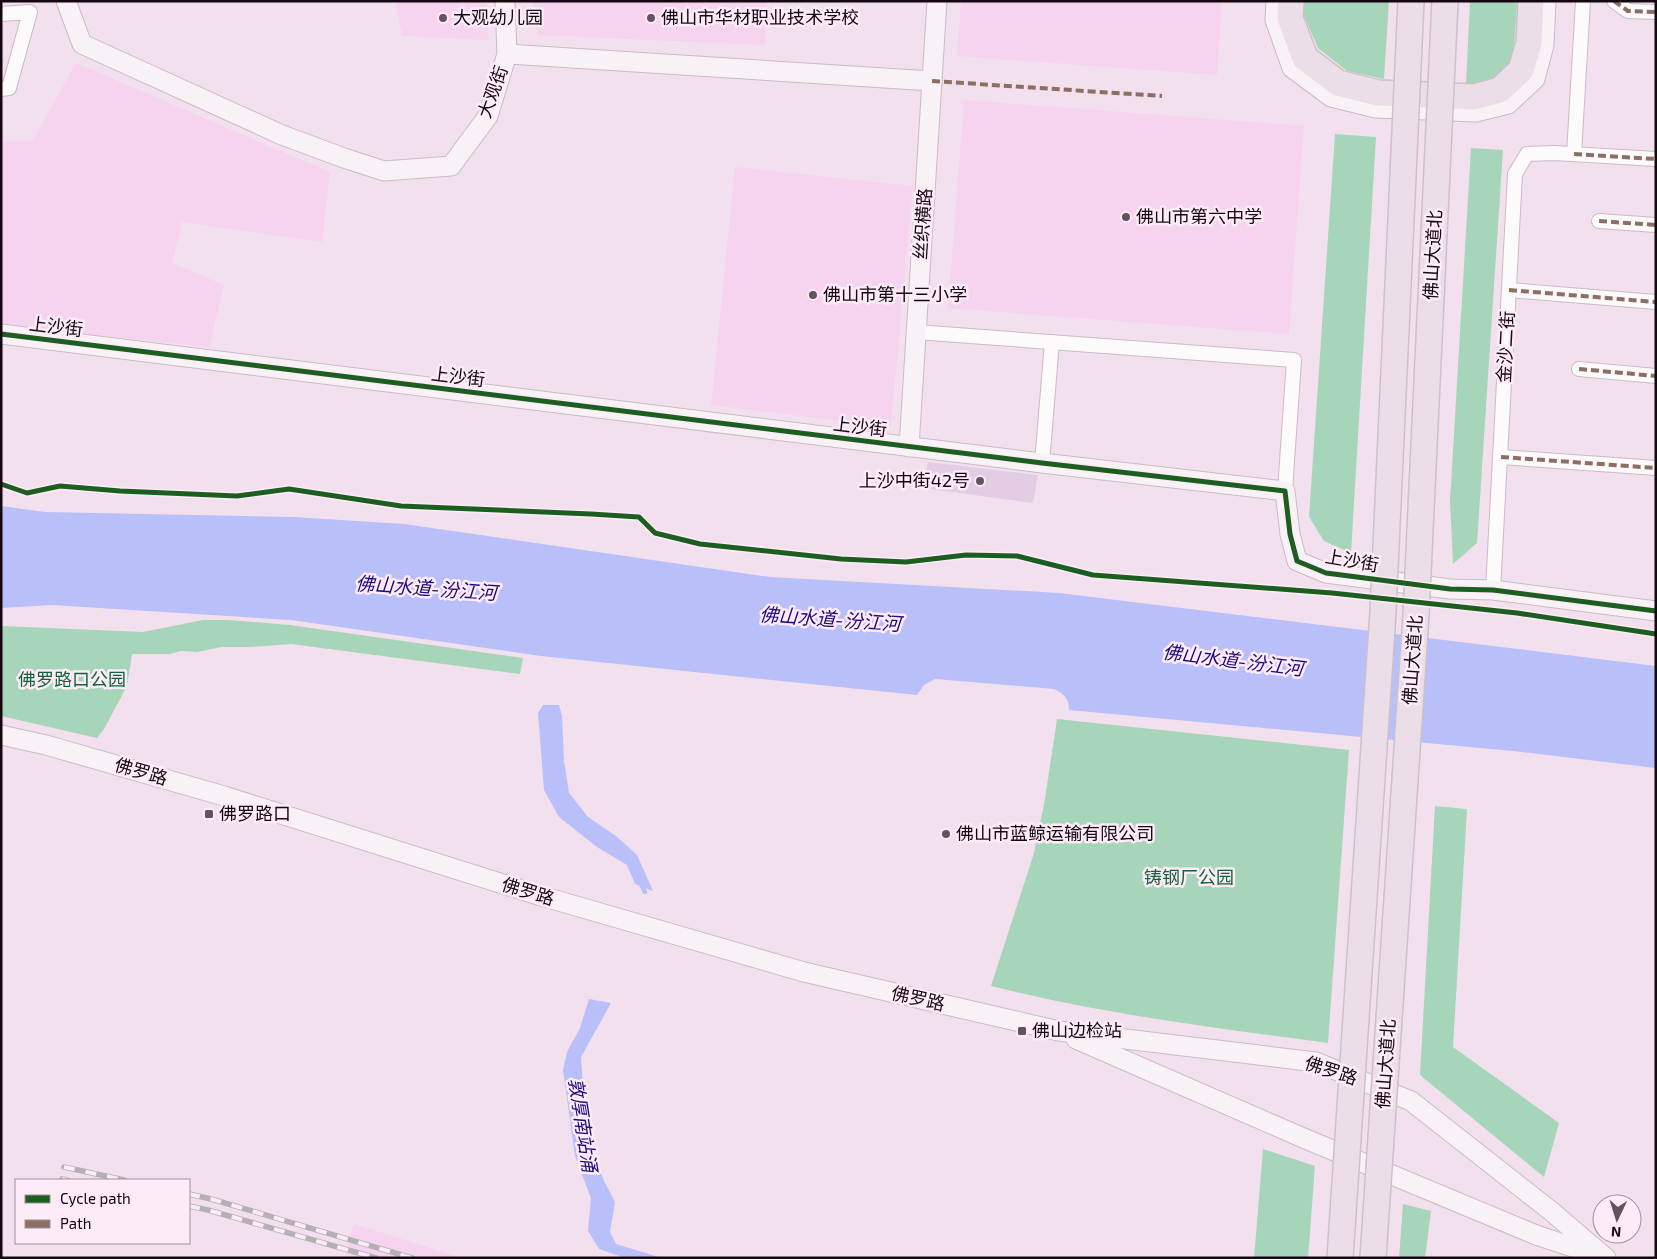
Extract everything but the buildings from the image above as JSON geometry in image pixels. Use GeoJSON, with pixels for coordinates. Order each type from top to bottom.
{"type":"FeatureCollection","features":[{"type":"Feature","properties":{"kind":"highway"},"geometry":{"type":"LineString","coordinates":[[1291,1],[1290,18],[1305,58],[1338,82],[1378,93],[1474,97],[1500,90],[1522,70],[1529,43],[1530,1]]}},
{"type":"Feature","properties":{"kind":"highway","name":"佛山大道北"},"geometry":{"type":"LineString","coordinates":[[1340,1258],[1383,612],[1411,1]]}},
{"type":"Feature","properties":{"kind":"highway","name":"佛山大道北"},"geometry":{"type":"LineString","coordinates":[[1373,1258],[1416,615],[1445,1]]}},
{"type":"Feature","properties":{"kind":"street","name":"大观街"},"geometry":{"type":"LineString","coordinates":[[66,1],[82,44],[282,135],[384,171],[450,166],[488,116],[507,54],[932,81]]}},
{"type":"Feature","properties":{"kind":"street"},"geometry":{"type":"LineString","coordinates":[[505,1],[507,54]]}},
{"type":"Feature","properties":{"kind":"street","name":"丝织横路"},"geometry":{"type":"LineString","coordinates":[[909,447],[937,1]]}},
{"type":"Feature","properties":{"kind":"street"},"geometry":{"type":"LineString","coordinates":[[1276,1],[1275,20],[1292,68],[1331,97],[1376,108],[1476,112],[1508,104],[1535,79],[1544,45],[1546,1]]}},
{"type":"Feature","properties":{"kind":"street"},"geometry":{"type":"LineString","coordinates":[[1583,1],[1574,154],[1656,159]]}},
{"type":"Feature","properties":{"kind":"street"},"geometry":{"type":"LineString","coordinates":[[1614,1],[1628,11],[1656,12]]}},
{"type":"Feature","properties":{"kind":"street"},"geometry":{"type":"LineString","coordinates":[[1,14],[30,12],[9,88],[1,89]]}},
{"type":"Feature","properties":{"kind":"street","name":"金沙二街"},"geometry":{"type":"LineString","coordinates":[[1493,590],[1515,174],[1527,154],[1574,154]]}},
{"type":"Feature","properties":{"kind":"street"},"geometry":{"type":"LineString","coordinates":[[1600,221],[1656,225]]}},
{"type":"Feature","properties":{"kind":"street"},"geometry":{"type":"LineString","coordinates":[[1509,290],[1656,302]]}},
{"type":"Feature","properties":{"kind":"street"},"geometry":{"type":"LineString","coordinates":[[916,332],[1294,360],[1285,491]]}},
{"type":"Feature","properties":{"kind":"street","name":"上沙街"},"geometry":{"type":"LineString","coordinates":[[1,334],[909,447],[1285,491],[1290,534],[1297,561],[1326,573],[1450,589],[1493,590],[1656,611]]}},
{"type":"Feature","properties":{"kind":"street"},"geometry":{"type":"LineString","coordinates":[[1042,463],[1052,342]]}},
{"type":"Feature","properties":{"kind":"street"},"geometry":{"type":"LineString","coordinates":[[1579,369],[1656,376]]}},
{"type":"Feature","properties":{"kind":"street"},"geometry":{"type":"LineString","coordinates":[[1500,457],[1656,468]]}},
{"type":"Feature","properties":{"kind":"street","name":"佛罗路"},"geometry":{"type":"LineString","coordinates":[[1,735],[46,745],[224,796],[538,895],[804,972],[1059,1031],[1316,1062],[1411,1101],[1551,1211],[1605,1258]]}},
{"type":"Feature","properties":{"kind":"street","name":"佛罗路"},"geometry":{"type":"LineString","coordinates":[[1059,1031],[1301,1137],[1536,1234],[1605,1258]]}},
{"type":"Feature","properties":{"kind":"shaded area","name":"大观幼儿园"},"geometry":{"type":"Polygon","coordinates":[[[395,1],[487,1],[488,40],[402,36],[395,1]]]}},
{"type":"Feature","properties":{"kind":"shaded area","name":"佛山市华材职业技术学校"},"geometry":{"type":"Polygon","coordinates":[[[532,1],[767,1],[765,45],[538,35],[532,1]]]}},
{"type":"Feature","properties":{"kind":"shaded area"},"geometry":{"type":"Polygon","coordinates":[[[961,1],[1222,1],[1217,75],[957,56],[961,1]]]}},
{"type":"Feature","properties":{"kind":"shaded area"},"geometry":{"type":"Polygon","coordinates":[[[76,63],[330,172],[322,242],[182,222],[172,263],[224,285],[209,347],[1,325],[1,141],[32,142],[76,63]]]}},
{"type":"Feature","properties":{"kind":"shaded area","name":"佛山市第六中学"},"geometry":{"type":"Polygon","coordinates":[[[964,100],[1304,126],[1289,334],[948,308],[964,100]]]}},
{"type":"Feature","properties":{"kind":"shaded area","name":"佛山市第十三小学"},"geometry":{"type":"Polygon","coordinates":[[[735,167],[913,186],[891,427],[711,405],[735,167]]]}},
{"type":"Feature","properties":{"kind":"shaded area"},"geometry":{"type":"Polygon","coordinates":[[[354,1224],[462,1258],[344,1258],[354,1224]]]}},
{"type":"Feature","properties":{"kind":"green space"},"geometry":{"type":"Polygon","coordinates":[[[1304,1],[1389,1],[1384,79],[1347,71],[1318,48],[1304,16],[1304,1]]]}},
{"type":"Feature","properties":{"kind":"green space"},"geometry":{"type":"Polygon","coordinates":[[[1470,1],[1517,1],[1513,63],[1493,81],[1466,84],[1470,1]]]}},
{"type":"Feature","properties":{"kind":"green space"},"geometry":{"type":"Polygon","coordinates":[[[1335,134],[1376,137],[1351,553],[1324,541],[1309,517],[1335,134]]]}},
{"type":"Feature","properties":{"kind":"green space"},"geometry":{"type":"Polygon","coordinates":[[[1471,148],[1503,150],[1477,543],[1453,564],[1450,501],[1471,148]]]}},
{"type":"Feature","properties":{"kind":"green space","name":"佛罗路口公园"},"geometry":{"type":"Polygon","coordinates":[[[203,620],[290,625],[523,658],[520,674],[291,644],[222,647],[197,652],[181,651],[170,654],[132,654],[127,686],[104,729],[97,738],[1,716],[1,626],[143,632],[203,620]]]}},
{"type":"Feature","properties":{"kind":"green space","name":"铸钢厂公园"},"geometry":{"type":"Polygon","coordinates":[[[1057,719],[1349,750],[1328,1043],[1201,1026],[1075,1005],[991,986],[1034,853],[1045,799],[1057,719]]]}},
{"type":"Feature","properties":{"kind":"green space"},"geometry":{"type":"Polygon","coordinates":[[[1435,806],[1467,809],[1453,1047],[1559,1123],[1544,1177],[1420,1075],[1435,806]]]}},
{"type":"Feature","properties":{"kind":"green space"},"geometry":{"type":"Polygon","coordinates":[[[1263,1149],[1315,1166],[1308,1258],[1254,1258],[1263,1149]]]}},
{"type":"Feature","properties":{"kind":"green space"},"geometry":{"type":"Polygon","coordinates":[[[1403,1204],[1431,1211],[1425,1258],[1399,1258],[1403,1204]]]}},
{"type":"Feature","properties":{"kind":"water","name":"佛山水道-汾江河"},"geometry":{"type":"Polygon","coordinates":[[[1,506],[45,512],[293,517],[404,524],[770,577],[1059,593],[1656,666],[1656,768],[1513,751],[1069,710],[1065,697],[1054,689],[935,679],[924,685],[917,695],[541,656],[291,620],[52,605],[1,608],[1,506]]]}},
{"type":"Feature","properties":{"kind":"water"},"geometry":{"type":"Polygon","coordinates":[[[543,705],[559,705],[562,716],[564,761],[569,793],[588,817],[616,836],[637,855],[653,891],[635,884],[627,865],[597,847],[559,817],[544,790],[538,713],[543,705]]]}},
{"type":"Feature","properties":{"kind":"water"},"geometry":{"type":"Polygon","coordinates":[[[589,999],[611,1003],[581,1057],[584,1105],[593,1153],[615,1202],[610,1232],[616,1244],[662,1258],[625,1258],[599,1249],[588,1231],[591,1198],[575,1156],[563,1070],[567,1052],[580,1028],[589,999]]]}},
{"type":"Feature","properties":{"kind":"waterway","name":"敦厚南站涌"},"geometry":{"type":"LineString","coordinates":[[640,882],[645,892]]}},
{"type":"Feature","properties":{"kind":"railway"},"geometry":{"type":"LineString","coordinates":[[64,1167],[119,1179]]}},
{"type":"Feature","properties":{"kind":"railway"},"geometry":{"type":"LineString","coordinates":[[190,1194],[412,1258]]}},
{"type":"Feature","properties":{"kind":"railway"},"geometry":{"type":"LineString","coordinates":[[190,1206],[376,1258]]}},
{"type":"Feature","properties":{"kind":"marked path"},"geometry":{"type":"LineString","coordinates":[[1614,1],[1628,11],[1656,12]]}},
{"type":"Feature","properties":{"kind":"marked path"},"geometry":{"type":"LineString","coordinates":[[932,81],[1162,96]]}},
{"type":"Feature","properties":{"kind":"marked path"},"geometry":{"type":"LineString","coordinates":[[1574,154],[1656,159]]}},
{"type":"Feature","properties":{"kind":"marked path"},"geometry":{"type":"LineString","coordinates":[[1599,221],[1656,225]]}},
{"type":"Feature","properties":{"kind":"marked path"},"geometry":{"type":"LineString","coordinates":[[1509,290],[1656,302]]}},
{"type":"Feature","properties":{"kind":"marked path"},"geometry":{"type":"LineString","coordinates":[[1579,369],[1656,376]]}},
{"type":"Feature","properties":{"kind":"marked path"},"geometry":{"type":"LineString","coordinates":[[1501,457],[1656,468]]}},
{"type":"Feature","properties":{"kind":"cycle path"},"geometry":{"type":"LineString","coordinates":[[1,334],[1042,463],[1285,491],[1290,534],[1297,561],[1326,573],[1450,589],[1493,590],[1656,611]]}},
{"type":"Feature","properties":{"kind":"cycle path"},"geometry":{"type":"LineString","coordinates":[[1,484],[27,493],[60,486],[120,491],[237,496],[289,489],[401,506],[639,517],[655,533],[700,544],[841,559],[906,562],[966,555],[1017,556],[1093,575],[1332,593],[1517,613],[1656,634]]}},
{"type":"Feature","properties":{"kind":"place","name":"大观幼儿园"},"geometry":{"type":"Point","coordinates":[443,18]}},
{"type":"Feature","properties":{"kind":"place","name":"佛山市华材职业技术学校"},"geometry":{"type":"Point","coordinates":[651,18]}},
{"type":"Feature","properties":{"kind":"place","name":"佛山市第六中学"},"geometry":{"type":"Point","coordinates":[1126,217]}},
{"type":"Feature","properties":{"kind":"place","name":"佛山市第十三小学"},"geometry":{"type":"Point","coordinates":[813,295]}},
{"type":"Feature","properties":{"kind":"place","name":"上沙中街42号"},"geometry":{"type":"Point","coordinates":[980,481]}},
{"type":"Feature","properties":{"kind":"place","name":"佛罗路口"},"geometry":{"type":"Point","coordinates":[209,814]}},
{"type":"Feature","properties":{"kind":"place","name":"佛山市蓝鲸运输有限公司"},"geometry":{"type":"Point","coordinates":[946,834]}},
{"type":"Feature","properties":{"kind":"place","name":"佛山边检站"},"geometry":{"type":"Point","coordinates":[1022,1031]}}]}
